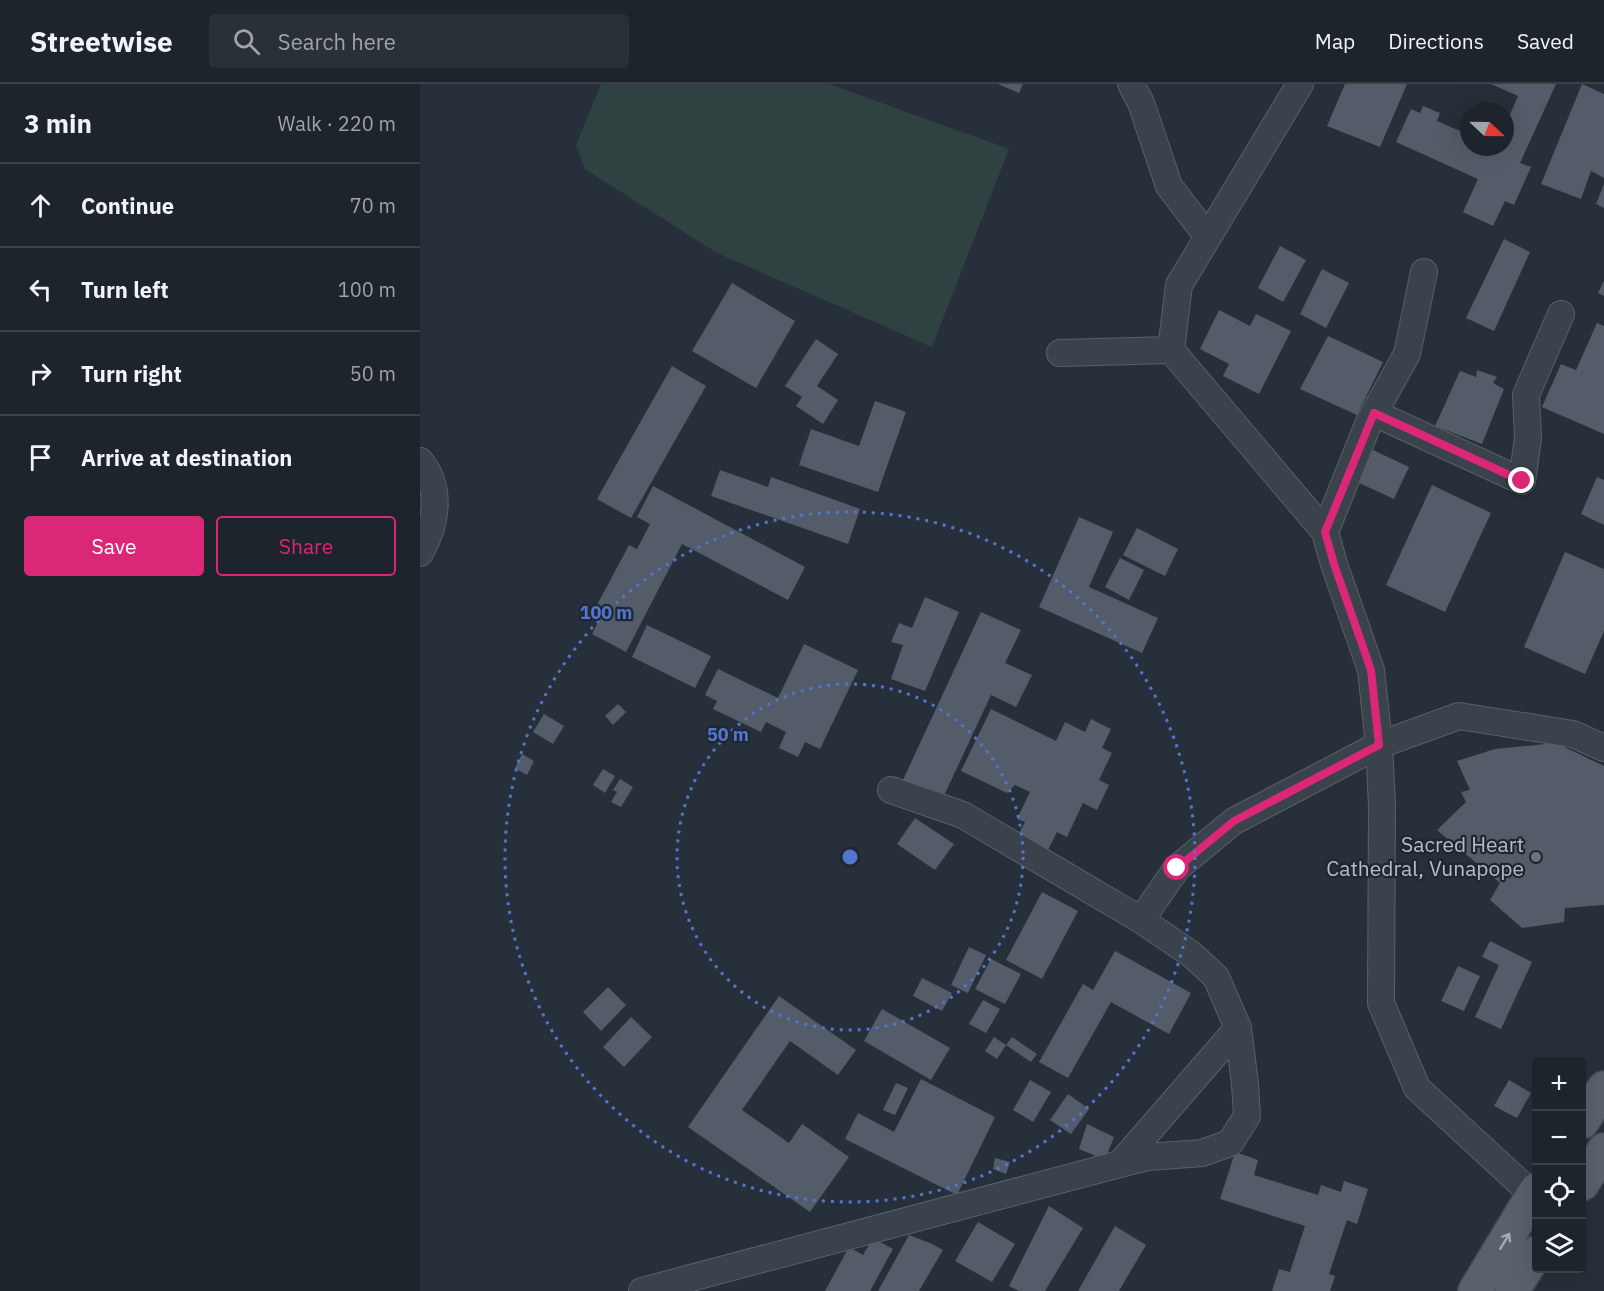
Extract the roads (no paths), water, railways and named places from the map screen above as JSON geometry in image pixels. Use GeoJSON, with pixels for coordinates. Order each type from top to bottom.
{"type":"FeatureCollection","features":[{"type":"Feature","properties":{"kind":"main road"},"geometry":{"type":"LineString","coordinates":[[1586,1115],[1604,1088]]}},
{"type":"Feature","properties":{"kind":"main road"},"geometry":{"type":"LineString","coordinates":[[1586,1177],[1604,1150]]}},
{"type":"Feature","properties":{"kind":"main road"},"geometry":{"type":"LineString","coordinates":[[1475,1291],[1532,1197]]}},
{"type":"Feature","properties":{"kind":"main road"},"geometry":{"type":"LineString","coordinates":[[1512,1291],[1532,1259]]}},
{"type":"Feature","properties":{"kind":"street"},"geometry":{"type":"LineString","coordinates":[[1131,84],[1141,103],[1169,186],[1208,237]]}},
{"type":"Feature","properties":{"kind":"street"},"geometry":{"type":"LineString","coordinates":[[1300,84],[1179,285],[1171,350],[1325,532],[1371,670],[1379,745],[1382,806],[1381,1003],[1417,1088],[1532,1189]]}},
{"type":"Feature","properties":{"kind":"street"},"geometry":{"type":"LineString","coordinates":[[1325,532],[1374,413],[1407,354],[1424,273]]}},
{"type":"Feature","properties":{"kind":"street"},"geometry":{"type":"LineString","coordinates":[[1374,413],[1522,481],[1528,438],[1526,395],[1561,314]]}},
{"type":"Feature","properties":{"kind":"street"},"geometry":{"type":"LineString","coordinates":[[1060,353],[1171,350]]}},
{"type":"Feature","properties":{"kind":"street"},"geometry":{"type":"LineString","coordinates":[[420,461],[432,479],[436,495],[432,519],[420,553]]}},
{"type":"Feature","properties":{"kind":"street"},"geometry":{"type":"LineString","coordinates":[[1141,920],[1177,868],[1234,821],[1379,745],[1459,716],[1573,734],[1604,748]]}},
{"type":"Feature","properties":{"kind":"street"},"geometry":{"type":"LineString","coordinates":[[642,1291],[1148,1157],[1203,1154],[1230,1143],[1247,1116],[1238,1028],[1216,977],[1191,954],[1141,920],[963,815],[891,790]]}},
{"type":"Feature","properties":{"kind":"street"},"geometry":{"type":"LineString","coordinates":[[1120,1164],[1238,1028]]}},
{"type":"Feature","properties":{"kind":"place","name":"Sacred Heart Cathedral, Vunapope"},"geometry":{"type":"Point","coordinates":[1536,857]}}]}
